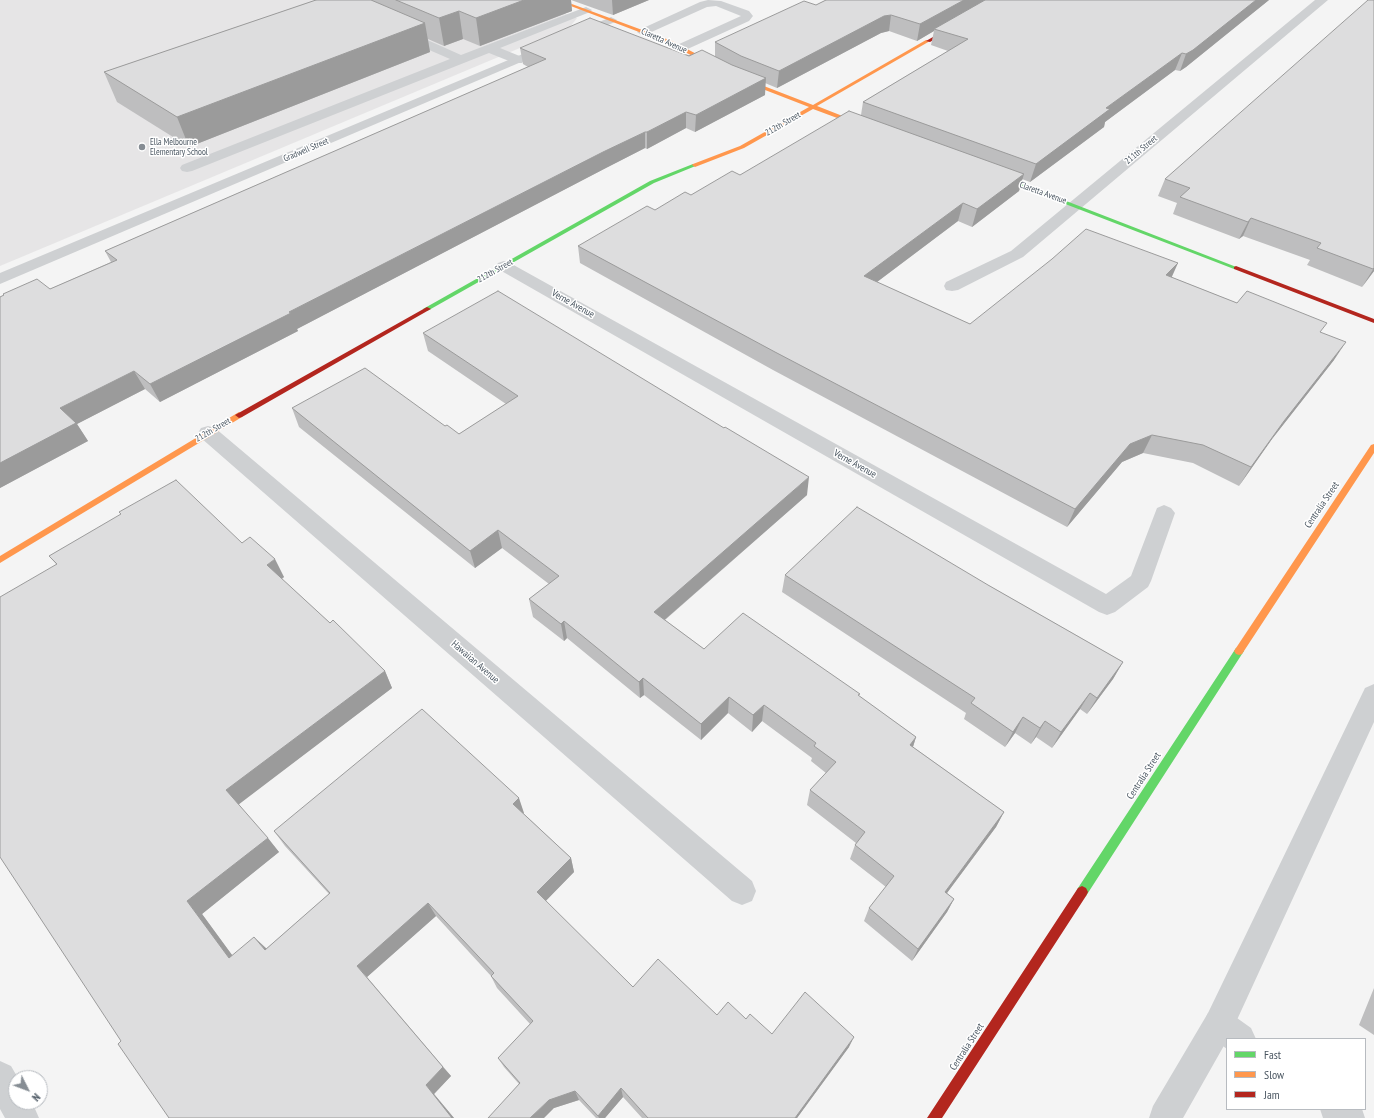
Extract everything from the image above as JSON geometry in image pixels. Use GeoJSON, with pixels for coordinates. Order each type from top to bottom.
{"type":"FeatureCollection","features":[{"type":"Feature","properties":{"kind":"street","name":"Claretta Avenue"},"geometry":{"type":"LineString","coordinates":[[557,0],[643,32],[681,48],[736,77],[812,108],[878,132]]}},
{"type":"Feature","properties":{"kind":"street","name":"212th Street"},"geometry":{"type":"LineString","coordinates":[[0,560],[208,432],[652,182],[742,147],[1000,0]]}},
{"type":"Feature","properties":{"kind":"street","name":"211th Street"},"geometry":{"type":"LineString","coordinates":[[952,286],[1017,254],[1322,0]]}},
{"type":"Feature","properties":{"kind":"street"},"geometry":{"type":"LineString","coordinates":[[643,32],[704,4],[717,3],[745,13],[747,16],[745,19],[681,48]]}},
{"type":"Feature","properties":{"kind":"street"},"geometry":{"type":"LineString","coordinates":[[187,168],[586,10]]}},
{"type":"Feature","properties":{"kind":"street","name":"Gradwell Street"},"geometry":{"type":"LineString","coordinates":[[0,280],[611,20]]}},
{"type":"Feature","properties":{"kind":"street"},"geometry":{"type":"LineString","coordinates":[[389,27],[460,59]]}},
{"type":"Feature","properties":{"kind":"street"},"geometry":{"type":"LineString","coordinates":[[488,48],[518,60]]}},
{"type":"Feature","properties":{"kind":"street","name":"Claretta Avenue"},"geometry":{"type":"LineString","coordinates":[[980,170],[1075,205],[1374,321]]}},
{"type":"Feature","properties":{"kind":"street","name":"Verne Avenue"},"geometry":{"type":"LineString","coordinates":[[504,266],[1107,606],[1140,581],[1164,513]]}},
{"type":"Feature","properties":{"kind":"street","name":"Hawaiian Avenue"},"geometry":{"type":"LineString","coordinates":[[208,432],[742,891]]}},
{"type":"Feature","properties":{"kind":"street","name":"Centralia Street"},"geometry":{"type":"LineString","coordinates":[[934,1118],[1294,566],[1374,447]]}},
{"type":"Feature","properties":{"kind":"street"},"geometry":{"type":"LineString","coordinates":[[1165,1118],[1229,1031],[1374,695]]}},
{"type":"Feature","properties":{"kind":"street"},"geometry":{"type":"LineString","coordinates":[[0,1077],[23,1118]]}},
{"type":"Feature","properties":{"kind":"street"},"geometry":{"type":"LineString","coordinates":[[1337,1110],[1349,1118]]}},
{"type":"Feature","properties":{"kind":"shaded area","name":"Ella Melbourne Elementary School"},"geometry":{"type":"Polygon","coordinates":[[[0,0],[531,0],[577,18],[570,27],[0,266],[0,0]]]}},
{"type":"Feature","properties":{"kind":"building"},"geometry":{"type":"Polygon","coordinates":[[[316,0],[371,0],[425,23],[177,117],[104,72],[316,0]]]}},
{"type":"Feature","properties":{"kind":"building"},"geometry":{"type":"Polygon","coordinates":[[[396,0],[524,0],[476,18],[459,11],[439,18],[396,0]]]}},
{"type":"Feature","properties":{"kind":"building"},"geometry":{"type":"Polygon","coordinates":[[[826,0],[964,0],[920,24],[891,15],[884,16],[779,71],[741,56],[715,42],[804,1],[816,5],[826,0]]]}},
{"type":"Feature","properties":{"kind":"building"},"geometry":{"type":"Polygon","coordinates":[[[985,0],[1256,0],[1193,50],[1186,54],[1182,53],[1106,108],[1110,109],[1036,164],[863,102],[968,39],[934,29],[985,0]]]}},
{"type":"Feature","properties":{"kind":"building"},"geometry":{"type":"Polygon","coordinates":[[[1368,0],[1374,0],[1374,268],[1373,269],[1317,248],[1321,243],[1251,218],[1248,222],[1180,197],[1190,188],[1165,179],[1368,0]]]}},
{"type":"Feature","properties":{"kind":"building"},"geometry":{"type":"Polygon","coordinates":[[[590,18],[689,56],[702,50],[732,65],[766,78],[696,115],[686,112],[603,152],[150,384],[134,371],[60,408],[76,423],[0,463],[0,297],[4,295],[3,294],[37,279],[50,289],[117,260],[105,251],[546,59],[520,48],[590,18]]]}},
{"type":"Feature","properties":{"kind":"building"},"geometry":{"type":"Polygon","coordinates":[[[849,111],[1024,174],[977,209],[963,203],[864,276],[970,324],[1052,259],[1086,229],[1178,263],[1166,275],[1237,303],[1247,291],[1327,323],[1320,332],[1346,342],[1284,421],[1251,467],[1203,445],[1152,435],[1130,444],[1075,509],[775,352],[578,246],[647,206],[655,210],[685,192],[691,195],[732,171],[740,175],[849,111]]]}},
{"type":"Feature","properties":{"kind":"building"},"geometry":{"type":"Polygon","coordinates":[[[498,291],[724,428],[725,427],[809,477],[654,612],[704,649],[743,613],[860,694],[858,695],[916,737],[910,745],[1004,812],[945,892],[954,899],[918,949],[869,908],[894,876],[855,845],[865,832],[810,790],[836,762],[814,746],[816,743],[764,705],[753,715],[729,697],[701,724],[643,678],[639,682],[564,621],[561,624],[529,599],[559,576],[498,530],[470,551],[292,408],[365,368],[445,426],[447,425],[459,434],[518,396],[423,333],[498,291]]]}},
{"type":"Feature","properties":{"kind":"building"},"geometry":{"type":"Polygon","coordinates":[[[176,480],[242,543],[250,537],[275,559],[267,565],[330,623],[333,620],[385,671],[226,790],[268,838],[187,901],[229,958],[254,937],[265,950],[330,893],[274,831],[422,709],[519,798],[513,804],[571,858],[537,892],[633,987],[658,959],[717,1015],[728,1002],[746,1019],[750,1014],[772,1034],[805,992],[854,1037],[795,1118],[648,1118],[621,1088],[598,1116],[575,1091],[549,1100],[530,1118],[488,1118],[520,1083],[498,1058],[533,1021],[491,976],[494,973],[428,903],[357,966],[443,1067],[426,1085],[452,1118],[169,1118],[118,1044],[121,1041],[0,857],[0,597],[57,564],[49,556],[121,514],[119,512],[176,480]]]}},
{"type":"Feature","properties":{"kind":"building"},"geometry":{"type":"Polygon","coordinates":[[[857,507],[988,585],[1123,662],[1097,698],[1090,693],[1061,732],[1045,721],[1040,728],[1023,717],[1013,732],[971,703],[975,698],[785,575],[857,507]]]}},
{"type":"Feature","properties":{"kind":"traffic: fast"},"geometry":{"type":"LineString","coordinates":[[427,309],[652,182],[695,165]]}},
{"type":"Feature","properties":{"kind":"traffic: fast"},"geometry":{"type":"LineString","coordinates":[[992,174],[1236,268]]}},
{"type":"Feature","properties":{"kind":"traffic: fast"},"geometry":{"type":"LineString","coordinates":[[1082,892],[1239,651]]}},
{"type":"Feature","properties":{"kind":"traffic: slow"},"geometry":{"type":"LineString","coordinates":[[557,0],[670,42],[736,77],[866,127]]}},
{"type":"Feature","properties":{"kind":"traffic: slow"},"geometry":{"type":"LineString","coordinates":[[695,165],[742,147],[928,41]]}},
{"type":"Feature","properties":{"kind":"traffic: slow"},"geometry":{"type":"LineString","coordinates":[[0,560],[239,415]]}},
{"type":"Feature","properties":{"kind":"traffic: slow"},"geometry":{"type":"LineString","coordinates":[[1239,651],[1374,447]]}},
{"type":"Feature","properties":{"kind":"traffic: jam"},"geometry":{"type":"LineString","coordinates":[[928,41],[1000,0]]}},
{"type":"Feature","properties":{"kind":"traffic: jam"},"geometry":{"type":"LineString","coordinates":[[1236,268],[1374,321]]}},
{"type":"Feature","properties":{"kind":"traffic: jam"},"geometry":{"type":"LineString","coordinates":[[239,415],[427,309]]}},
{"type":"Feature","properties":{"kind":"traffic: jam"},"geometry":{"type":"LineString","coordinates":[[934,1118],[1082,892]]}},
{"type":"Feature","properties":{"kind":"place","name":"Ella Melbourne Elementary School"},"geometry":{"type":"Point","coordinates":[142,147]}}]}
